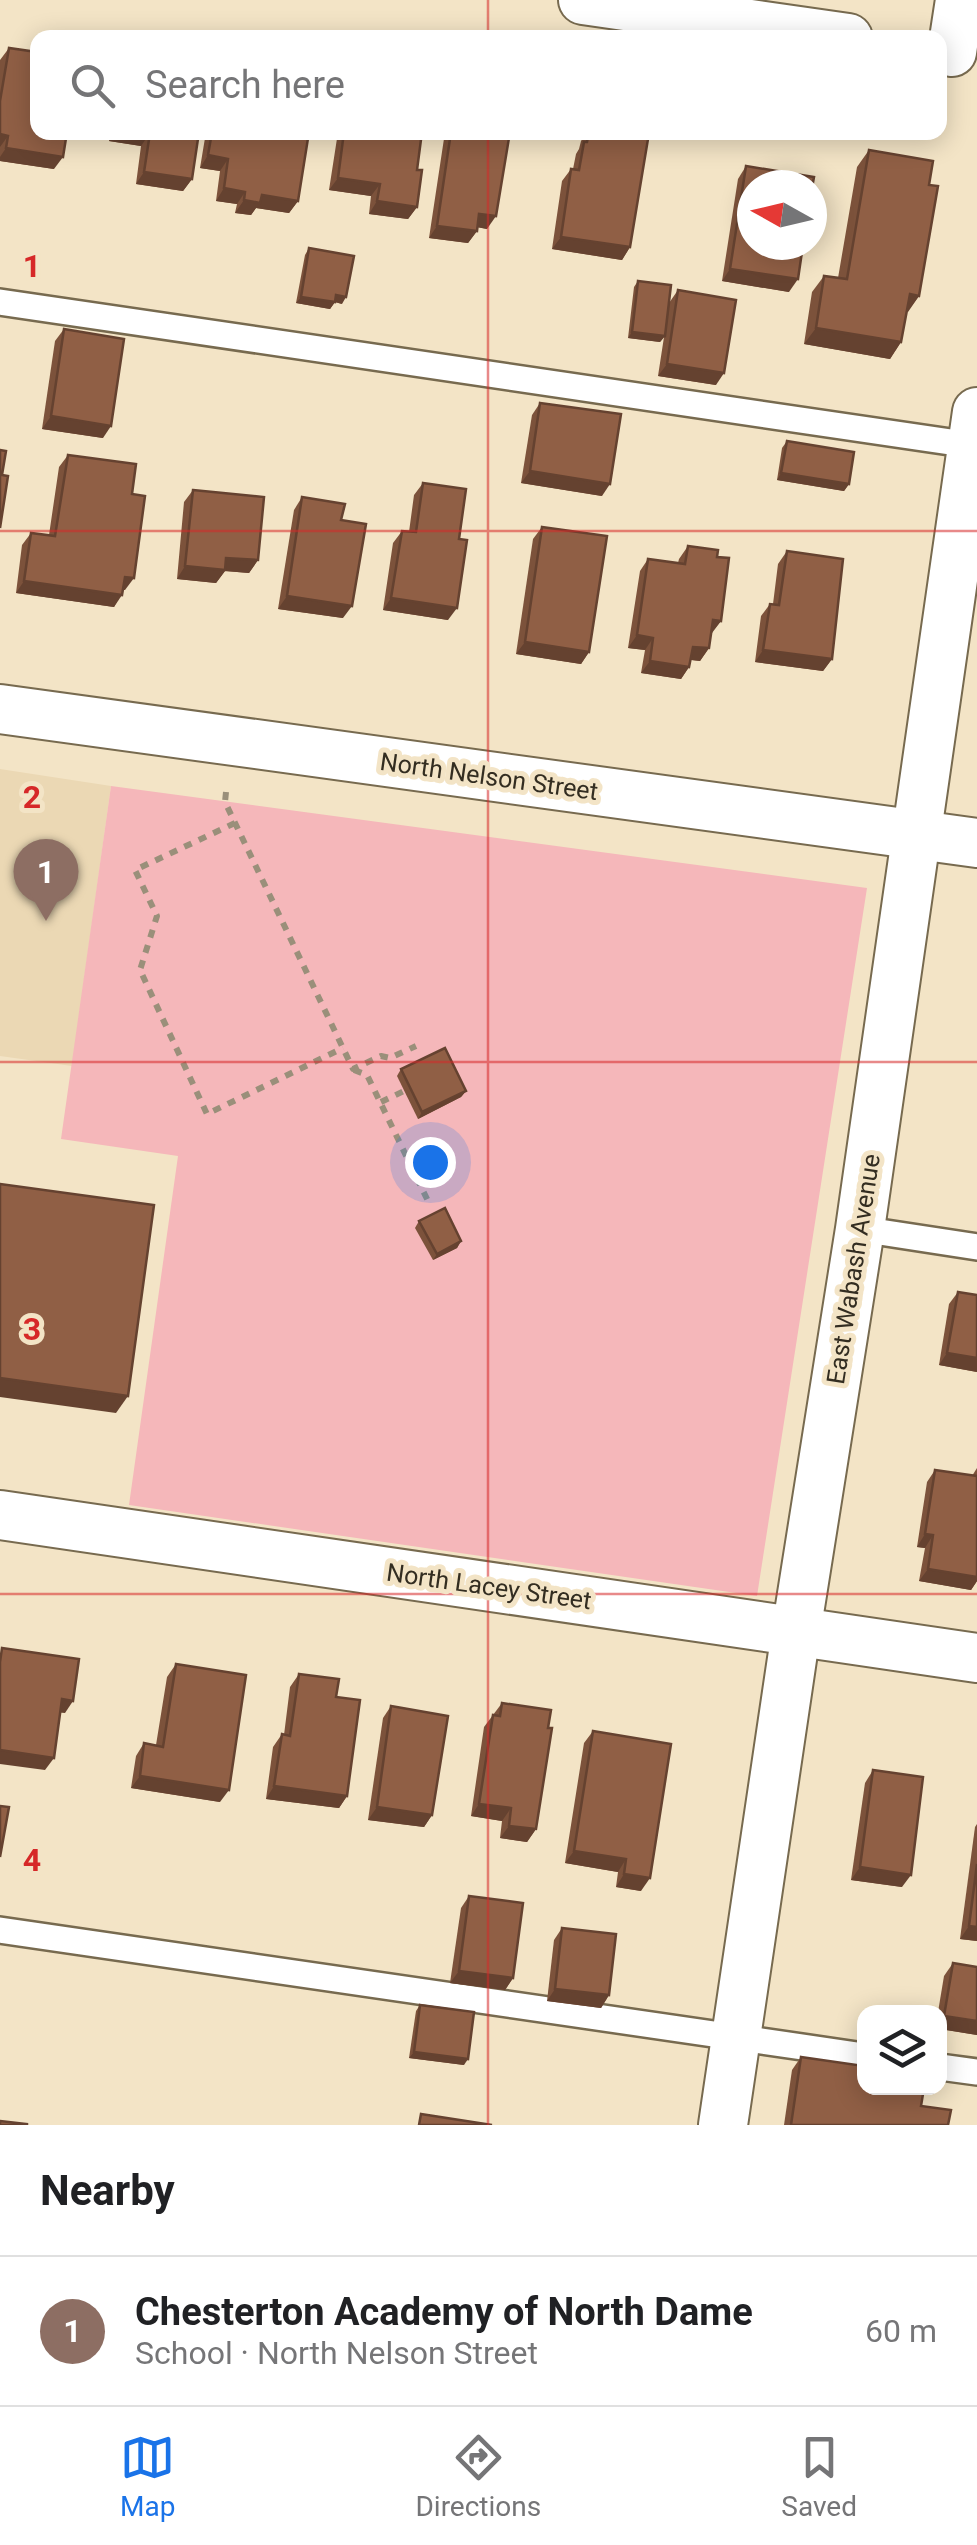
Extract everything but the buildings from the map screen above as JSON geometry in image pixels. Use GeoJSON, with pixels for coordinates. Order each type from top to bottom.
{"type":"FeatureCollection","features":[{"type":"Feature","properties":{"kind":"street"},"geometry":{"type":"LineString","coordinates":[[584,0],[792,30]]}},
{"type":"Feature","properties":{"kind":"street"},"geometry":{"type":"LineString","coordinates":[[956,53],[960,0]]}},
{"type":"Feature","properties":{"kind":"street","name":"East Wabash Avenue"},"geometry":{"type":"LineString","coordinates":[[723,2125],[860,1229],[975,434]]}},
{"type":"Feature","properties":{"kind":"street","name":"North Nelson Street"},"geometry":{"type":"LineString","coordinates":[[0,709],[977,843]]}},
{"type":"Feature","properties":{"kind":"street","name":"North Lacey Street"},"geometry":{"type":"LineString","coordinates":[[0,1515],[977,1658]]}},
{"type":"Feature","properties":{"kind":"lane"},"geometry":{"type":"LineString","coordinates":[[0,302],[975,434]]}},
{"type":"Feature","properties":{"kind":"lane"},"geometry":{"type":"LineString","coordinates":[[860,1229],[977,1247]]}},
{"type":"Feature","properties":{"kind":"lane"},"geometry":{"type":"LineString","coordinates":[[0,1930],[857,2055]]}},
{"type":"Feature","properties":{"kind":"lane"},"geometry":{"type":"LineString","coordinates":[[947,2068],[977,2072]]}},
{"type":"Feature","properties":{"kind":"path"},"geometry":{"type":"LineString","coordinates":[[233,741],[225,802],[342,1048],[353,1069],[368,1075]]}},
{"type":"Feature","properties":{"kind":"path"},"geometry":{"type":"LineString","coordinates":[[235,822],[135,870],[157,916],[140,970],[207,1114],[342,1048]]}},
{"type":"Feature","properties":{"kind":"path"},"geometry":{"type":"LineString","coordinates":[[353,1069],[416,1046]]}},
{"type":"Feature","properties":{"kind":"path"},"geometry":{"type":"LineString","coordinates":[[362,1064],[428,1201]]}},
{"type":"Feature","properties":{"kind":"path"},"geometry":{"type":"LineString","coordinates":[[380,1102],[404,1091]]}},
{"type":"Feature","properties":{"kind":"shaded area"},"geometry":{"type":"Polygon","coordinates":[[[0,769],[111,786],[72,1066],[0,1056],[0,769]]]}},
{"type":"Feature","properties":{"kind":"shaded area"},"geometry":{"type":"Polygon","coordinates":[[[111,786],[867,888],[757,1596],[129,1505],[178,1156],[61,1139],[111,786]]]}},
{"type":"Feature","properties":{"kind":"place","name":"Chesterton Academy of North Dame"},"geometry":{"type":"Point","coordinates":[46,921]}}]}
